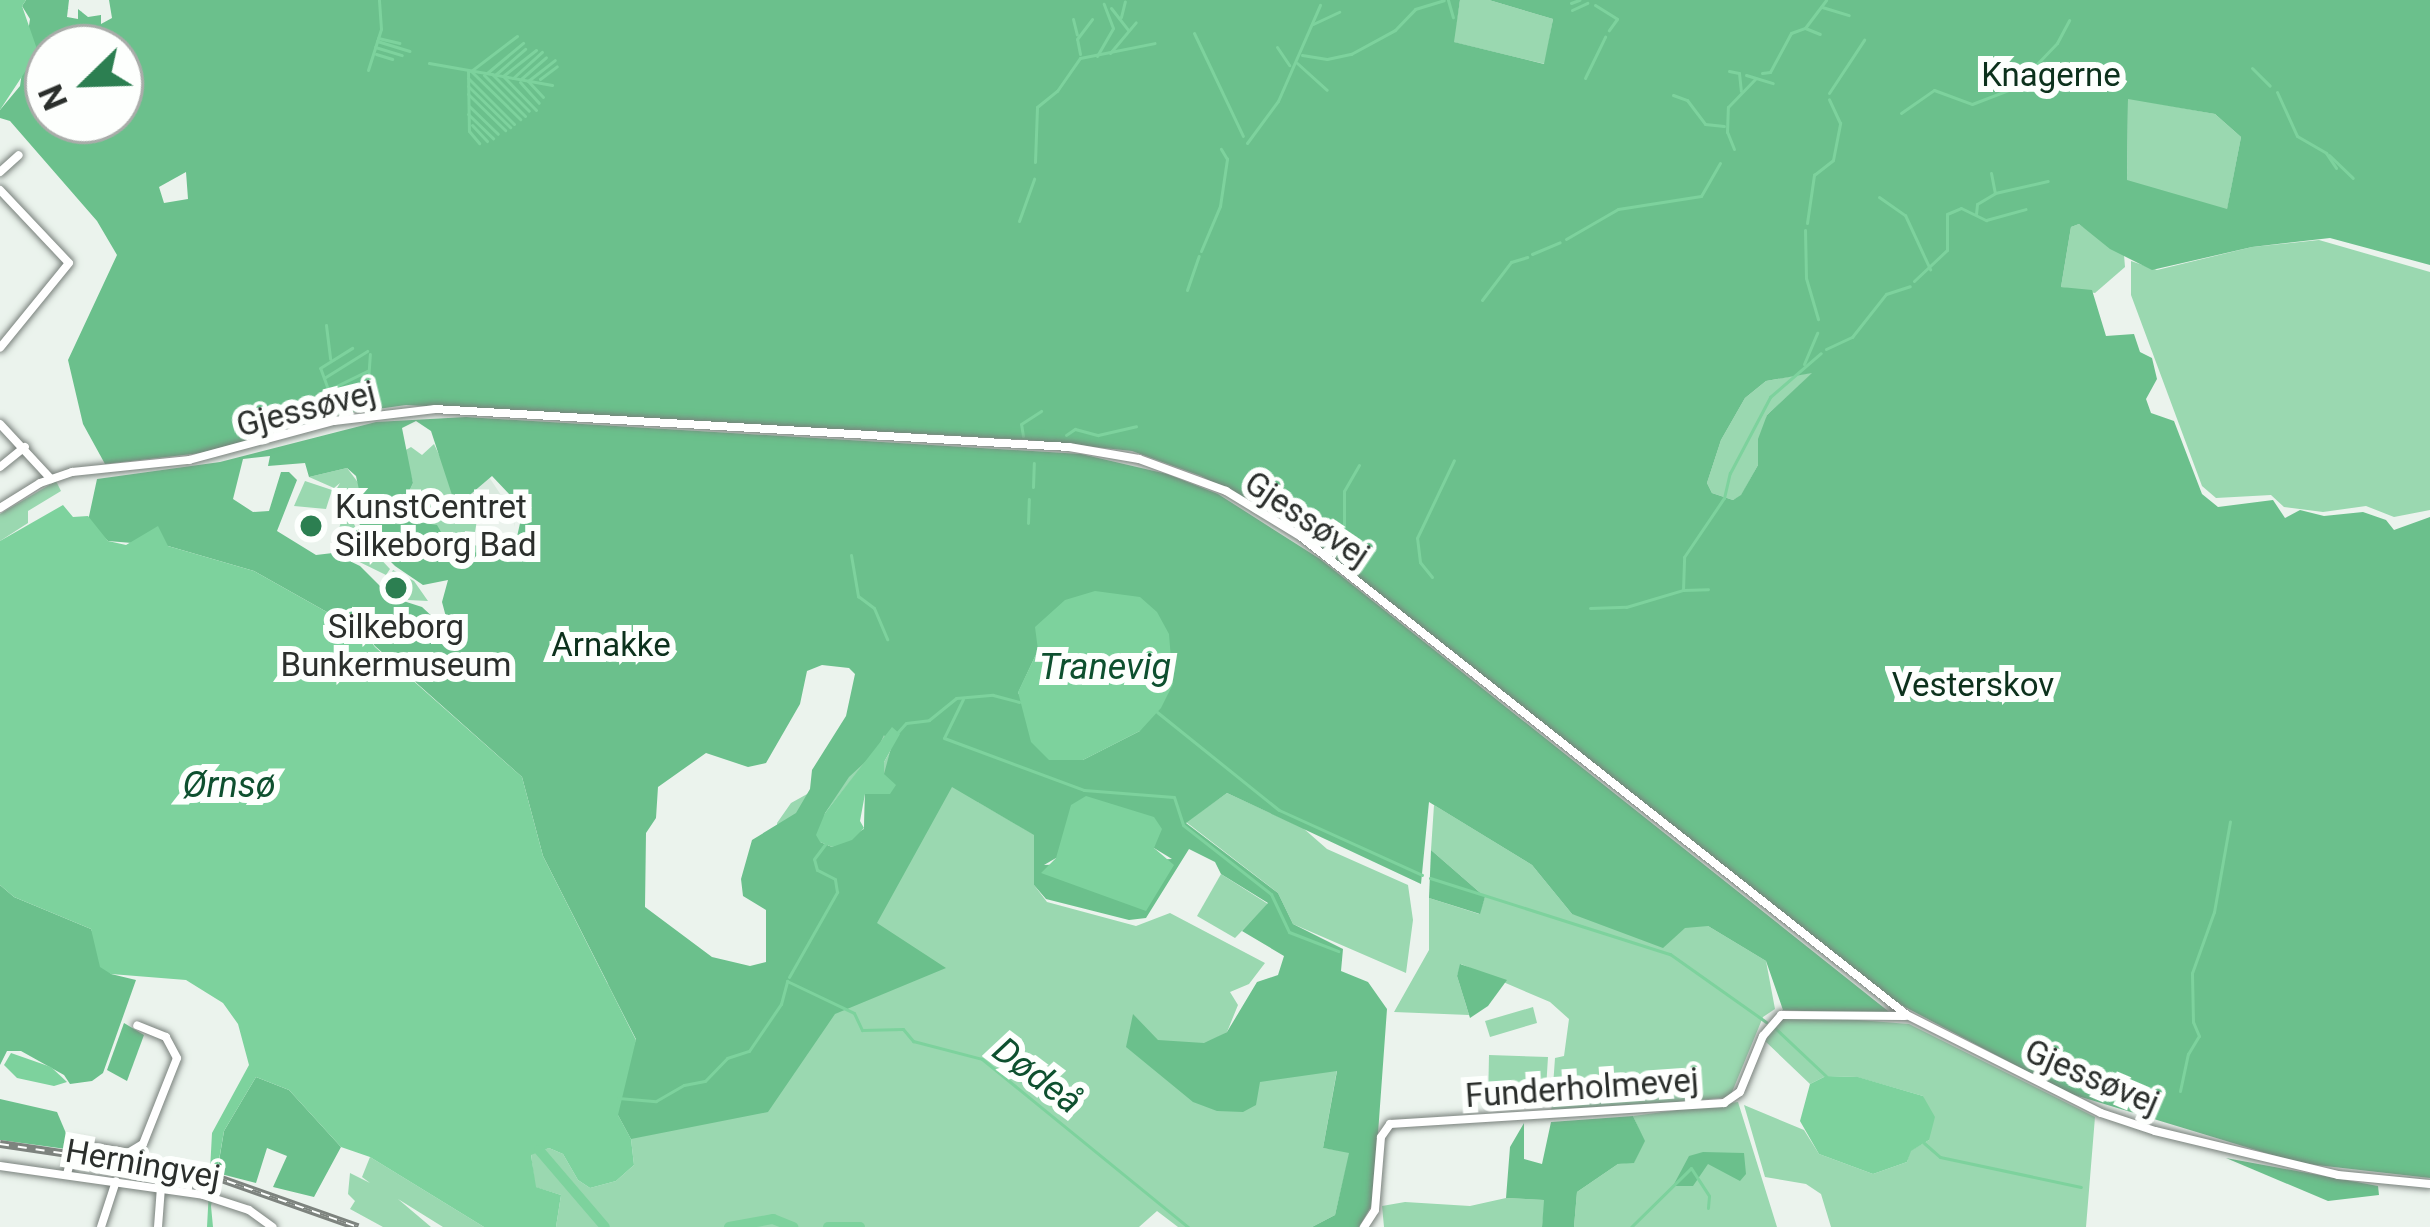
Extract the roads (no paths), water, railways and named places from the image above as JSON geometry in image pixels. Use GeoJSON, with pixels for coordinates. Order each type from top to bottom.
{"type":"FeatureCollection","features":[{"type":"Feature","properties":{"kind":"street"},"geometry":{"type":"LineString","coordinates":[[0,172],[19,155]]}},
{"type":"Feature","properties":{"kind":"street"},"geometry":{"type":"LineString","coordinates":[[0,190],[69,263],[0,349]]}},
{"type":"Feature","properties":{"kind":"street","name":"Gjessøvej"},"geometry":{"type":"LineString","coordinates":[[0,508],[51,479],[202,458],[356,417],[435,409],[1069,447],[1138,459],[1226,491],[1300,536],[1906,1015],[2102,1113],[2155,1131],[2338,1175],[2430,1184]]}},
{"type":"Feature","properties":{"kind":"street"},"geometry":{"type":"LineString","coordinates":[[0,424],[51,479]]}},
{"type":"Feature","properties":{"kind":"street"},"geometry":{"type":"LineString","coordinates":[[0,467],[25,447]]}},
{"type":"Feature","properties":{"kind":"street","name":"Funderholmevej"},"geometry":{"type":"LineString","coordinates":[[1364,1227],[1375,1210],[1381,1137],[1390,1124],[1724,1103],[1740,1092],[1763,1036],[1781,1015],[1796,1011],[1894,1019],[1906,1015]]}},
{"type":"Feature","properties":{"kind":"street"},"geometry":{"type":"LineString","coordinates":[[67,1174],[75,1144],[128,1153],[143,1144],[177,1058],[166,1037],[137,1024]]}},
{"type":"Feature","properties":{"kind":"street","name":"Herningvej"},"geometry":{"type":"LineString","coordinates":[[0,1166],[218,1198],[251,1211],[272,1227]]}},
{"type":"Feature","properties":{"kind":"street"},"geometry":{"type":"LineString","coordinates":[[101,1227],[116,1181]]}},
{"type":"Feature","properties":{"kind":"street"},"geometry":{"type":"LineString","coordinates":[[158,1227],[161,1186]]}},
{"type":"Feature","properties":{"kind":"water"},"geometry":{"type":"Polygon","coordinates":[[[0,0],[26,0],[22,6],[28,24],[24,24],[24,73],[0,110],[0,0]]]}},
{"type":"Feature","properties":{"kind":"water","name":"Ørnsø"},"geometry":{"type":"Polygon","coordinates":[[[63,505],[73,517],[88,516],[108,541],[126,545],[158,526],[168,546],[254,571],[334,616],[345,618],[354,604],[347,619],[355,620],[375,647],[522,777],[543,856],[636,1040],[618,1115],[631,1139],[634,1165],[616,1181],[590,1188],[578,1180],[563,1154],[549,1148],[531,1155],[536,1187],[561,1195],[556,1227],[484,1227],[370,1157],[341,1147],[289,1090],[256,1077],[224,1131],[211,1206],[213,1227],[207,1227],[212,1133],[249,1065],[238,1024],[223,1003],[186,980],[111,974],[100,967],[91,929],[14,897],[0,885],[0,541],[63,505]]]}},
{"type":"Feature","properties":{"kind":"water","name":"Tranevig"},"geometry":{"type":"Polygon","coordinates":[[[1095,591],[1140,597],[1157,612],[1169,634],[1173,684],[1161,708],[1140,731],[1083,760],[1049,760],[1031,742],[1018,692],[1038,650],[1035,627],[1065,600],[1095,591]]]}},
{"type":"Feature","properties":{"kind":"water"},"geometry":{"type":"Polygon","coordinates":[[[892,727],[900,734],[884,762],[884,774],[896,785],[890,794],[865,794],[860,821],[864,828],[852,840],[832,847],[820,842],[816,835],[825,813],[892,727]]]}},
{"type":"Feature","properties":{"kind":"water"},"geometry":{"type":"Polygon","coordinates":[[[1086,796],[1154,817],[1162,829],[1154,848],[1174,865],[1146,911],[1041,873],[1056,858],[1071,805],[1086,796]]]}},
{"type":"Feature","properties":{"kind":"water"},"geometry":{"type":"Polygon","coordinates":[[[11,1053],[51,1067],[67,1082],[54,1086],[17,1078],[4,1065],[11,1053]]]}},
{"type":"Feature","properties":{"kind":"water"},"geometry":{"type":"Polygon","coordinates":[[[1826,1076],[1858,1077],[1923,1096],[1935,1117],[1929,1140],[1911,1151],[1907,1162],[1873,1174],[1819,1154],[1800,1121],[1810,1084],[1826,1076]]]}},
{"type":"Feature","properties":{"kind":"waterway"},"geometry":{"type":"LineString","coordinates":[[368,70],[381,29],[379,0]]}},
{"type":"Feature","properties":{"kind":"waterway"},"geometry":{"type":"LineString","coordinates":[[1302,55],[1327,59],[1351,54],[1395,30],[1415,9],[1444,0]]}},
{"type":"Feature","properties":{"kind":"waterway"},"geometry":{"type":"LineString","coordinates":[[1448,0],[1453,17]]}},
{"type":"Feature","properties":{"kind":"waterway"},"geometry":{"type":"LineString","coordinates":[[1571,3],[1579,0]]}},
{"type":"Feature","properties":{"kind":"waterway"},"geometry":{"type":"LineString","coordinates":[[1762,73],[1770,72],[1791,33],[1805,28],[1826,0]]}},
{"type":"Feature","properties":{"kind":"waterway"},"geometry":{"type":"LineString","coordinates":[[1121,17],[1125,1]]}},
{"type":"Feature","properties":{"kind":"waterway"},"geometry":{"type":"LineString","coordinates":[[1572,10],[1587,3]]}},
{"type":"Feature","properties":{"kind":"waterway"},"geometry":{"type":"LineString","coordinates":[[1097,56],[1113,28],[1104,4]]}},
{"type":"Feature","properties":{"kind":"waterway"},"geometry":{"type":"LineString","coordinates":[[1247,143],[1278,101],[1320,5]]}},
{"type":"Feature","properties":{"kind":"waterway"},"geometry":{"type":"LineString","coordinates":[[1595,5],[1617,19],[1609,30]]}},
{"type":"Feature","properties":{"kind":"waterway"},"geometry":{"type":"LineString","coordinates":[[1822,7],[1849,15]]}},
{"type":"Feature","properties":{"kind":"waterway"},"geometry":{"type":"LineString","coordinates":[[1111,8],[1128,30]]}},
{"type":"Feature","properties":{"kind":"waterway"},"geometry":{"type":"LineString","coordinates":[[1313,24],[1339,12]]}},
{"type":"Feature","properties":{"kind":"waterway"},"geometry":{"type":"LineString","coordinates":[[1073,19],[1077,35]]}},
{"type":"Feature","properties":{"kind":"waterway"},"geometry":{"type":"LineString","coordinates":[[1080,54],[1077,39],[1092,19]]}},
{"type":"Feature","properties":{"kind":"waterway"},"geometry":{"type":"LineString","coordinates":[[1901,113],[1934,90],[1972,104],[2014,88],[2057,43],[2069,20]]}},
{"type":"Feature","properties":{"kind":"waterway"},"geometry":{"type":"LineString","coordinates":[[1110,53],[1136,22]]}},
{"type":"Feature","properties":{"kind":"waterway"},"geometry":{"type":"LineString","coordinates":[[1805,28],[1820,34]]}},
{"type":"Feature","properties":{"kind":"waterway"},"geometry":{"type":"LineString","coordinates":[[1194,33],[1243,136]]}},
{"type":"Feature","properties":{"kind":"waterway"},"geometry":{"type":"LineString","coordinates":[[517,36],[471,71],[520,119]]}},
{"type":"Feature","properties":{"kind":"waterway"},"geometry":{"type":"LineString","coordinates":[[1585,78],[1605,37]]}},
{"type":"Feature","properties":{"kind":"waterway"},"geometry":{"type":"LineString","coordinates":[[378,38],[399,43]]}},
{"type":"Feature","properties":{"kind":"waterway"},"geometry":{"type":"LineString","coordinates":[[1829,93],[1864,40]]}},
{"type":"Feature","properties":{"kind":"waterway"},"geometry":{"type":"LineString","coordinates":[[377,41],[409,51]]}},
{"type":"Feature","properties":{"kind":"waterway"},"geometry":{"type":"LineString","coordinates":[[487,73],[523,43]]}},
{"type":"Feature","properties":{"kind":"waterway"},"geometry":{"type":"LineString","coordinates":[[1035,162],[1037,107],[1057,91],[1080,58],[1155,43]]}},
{"type":"Feature","properties":{"kind":"waterway"},"geometry":{"type":"LineString","coordinates":[[375,47],[402,55]]}},
{"type":"Feature","properties":{"kind":"waterway"},"geometry":{"type":"LineString","coordinates":[[1277,47],[1289,65]]}},
{"type":"Feature","properties":{"kind":"waterway"},"geometry":{"type":"LineString","coordinates":[[495,75],[525,49]]}},
{"type":"Feature","properties":{"kind":"waterway"},"geometry":{"type":"LineString","coordinates":[[536,50],[503,76],[536,110]]}},
{"type":"Feature","properties":{"kind":"waterway"},"geometry":{"type":"LineString","coordinates":[[513,78],[542,52]]}},
{"type":"Feature","properties":{"kind":"waterway"},"geometry":{"type":"LineString","coordinates":[[376,54],[392,59]]}},
{"type":"Feature","properties":{"kind":"waterway"},"geometry":{"type":"LineString","coordinates":[[521,79],[546,57]]}},
{"type":"Feature","properties":{"kind":"waterway"},"geometry":{"type":"LineString","coordinates":[[543,97],[528,81],[555,60]]}},
{"type":"Feature","properties":{"kind":"waterway"},"geometry":{"type":"LineString","coordinates":[[429,63],[552,85]]}},
{"type":"Feature","properties":{"kind":"waterway"},"geometry":{"type":"LineString","coordinates":[[1297,63],[1327,90]]}},
{"type":"Feature","properties":{"kind":"waterway"},"geometry":{"type":"LineString","coordinates":[[540,79],[557,66]]}},
{"type":"Feature","properties":{"kind":"waterway"},"geometry":{"type":"LineString","coordinates":[[2252,68],[2270,86]]}},
{"type":"Feature","properties":{"kind":"waterway"},"geometry":{"type":"LineString","coordinates":[[468,70],[469,131],[479,143]]}},
{"type":"Feature","properties":{"kind":"waterway"},"geometry":{"type":"LineString","coordinates":[[1729,71],[1739,73],[1741,91]]}},
{"type":"Feature","properties":{"kind":"waterway"},"geometry":{"type":"LineString","coordinates":[[492,74],[529,111]]}},
{"type":"Feature","properties":{"kind":"waterway"},"geometry":{"type":"LineString","coordinates":[[484,75],[525,116]]}},
{"type":"Feature","properties":{"kind":"waterway"},"geometry":{"type":"LineString","coordinates":[[1746,75],[1773,83]]}},
{"type":"Feature","properties":{"kind":"waterway"},"geometry":{"type":"LineString","coordinates":[[468,78],[514,124]]}},
{"type":"Feature","properties":{"kind":"waterway"},"geometry":{"type":"LineString","coordinates":[[1734,149],[1727,132],[1728,107],[1756,78]]}},
{"type":"Feature","properties":{"kind":"waterway"},"geometry":{"type":"LineString","coordinates":[[520,82],[539,103]]}},
{"type":"Feature","properties":{"kind":"waterway"},"geometry":{"type":"LineString","coordinates":[[468,86],[510,127]]}},
{"type":"Feature","properties":{"kind":"waterway"},"geometry":{"type":"LineString","coordinates":[[2277,92],[2297,136],[2326,153],[2336,168]]}},
{"type":"Feature","properties":{"kind":"waterway"},"geometry":{"type":"LineString","coordinates":[[468,94],[505,130]]}},
{"type":"Feature","properties":{"kind":"waterway"},"geometry":{"type":"LineString","coordinates":[[1673,95],[1687,100],[1705,124],[1724,126]]}},
{"type":"Feature","properties":{"kind":"waterway"},"geometry":{"type":"LineString","coordinates":[[1807,223],[1814,175],[1833,160],[1840,123],[1829,99]]}},
{"type":"Feature","properties":{"kind":"waterway"},"geometry":{"type":"LineString","coordinates":[[469,106],[498,134]]}},
{"type":"Feature","properties":{"kind":"waterway"},"geometry":{"type":"LineString","coordinates":[[468,114],[493,138]]}},
{"type":"Feature","properties":{"kind":"waterway"},"geometry":{"type":"LineString","coordinates":[[472,125],[487,141]]}},
{"type":"Feature","properties":{"kind":"waterway"},"geometry":{"type":"LineString","coordinates":[[1201,251],[1220,206],[1227,159],[1221,149]]}},
{"type":"Feature","properties":{"kind":"waterway"},"geometry":{"type":"LineString","coordinates":[[2329,155],[2353,178]]}},
{"type":"Feature","properties":{"kind":"waterway"},"geometry":{"type":"LineString","coordinates":[[1566,239],[1618,209],[1701,196],[1720,163]]}},
{"type":"Feature","properties":{"kind":"waterway"},"geometry":{"type":"LineString","coordinates":[[1991,173],[1995,193]]}},
{"type":"Feature","properties":{"kind":"waterway"},"geometry":{"type":"LineString","coordinates":[[1019,221],[1034,179]]}},
{"type":"Feature","properties":{"kind":"waterway"},"geometry":{"type":"LineString","coordinates":[[1976,214],[1977,204],[1995,193],[2048,181]]}},
{"type":"Feature","properties":{"kind":"waterway"},"geometry":{"type":"LineString","coordinates":[[1879,197],[1905,215],[1930,269]]}},
{"type":"Feature","properties":{"kind":"waterway"},"geometry":{"type":"LineString","coordinates":[[1914,281],[1947,250],[1947,214],[1961,208],[1986,220],[2026,209]]}},
{"type":"Feature","properties":{"kind":"waterway"},"geometry":{"type":"LineString","coordinates":[[1805,230],[1806,278],[1818,319]]}},
{"type":"Feature","properties":{"kind":"waterway"},"geometry":{"type":"LineString","coordinates":[[1532,254],[1560,242]]}},
{"type":"Feature","properties":{"kind":"waterway"},"geometry":{"type":"LineString","coordinates":[[1187,290],[1199,256]]}},
{"type":"Feature","properties":{"kind":"waterway"},"geometry":{"type":"LineString","coordinates":[[1482,300],[1511,262],[1527,257]]}},
{"type":"Feature","properties":{"kind":"waterway"},"geometry":{"type":"LineString","coordinates":[[1826,349],[1852,337],[1886,294],[1910,286]]}},
{"type":"Feature","properties":{"kind":"waterway"},"geometry":{"type":"LineString","coordinates":[[326,325],[330,359]]}},
{"type":"Feature","properties":{"kind":"waterway"},"geometry":{"type":"LineString","coordinates":[[1804,364],[1817,333]]}},
{"type":"Feature","properties":{"kind":"waterway"},"geometry":{"type":"LineString","coordinates":[[333,403],[320,368],[352,348]]}},
{"type":"Feature","properties":{"kind":"waterway"},"geometry":{"type":"LineString","coordinates":[[324,378],[367,351]]}},
{"type":"Feature","properties":{"kind":"waterway"},"geometry":{"type":"LineString","coordinates":[[1683,590],[1684,557],[1724,498],[1730,473],[1770,397],[1821,353]]}},
{"type":"Feature","properties":{"kind":"waterway"},"geometry":{"type":"LineString","coordinates":[[335,398],[368,381],[370,354]]}},
{"type":"Feature","properties":{"kind":"waterway"},"geometry":{"type":"LineString","coordinates":[[318,395],[367,371]]}},
{"type":"Feature","properties":{"kind":"waterway"},"geometry":{"type":"LineString","coordinates":[[1023,436],[1021,424],[1041,411]]}},
{"type":"Feature","properties":{"kind":"waterway"},"geometry":{"type":"LineString","coordinates":[[1066,435],[1075,429],[1098,435],[1136,426]]}},
{"type":"Feature","properties":{"kind":"waterway"},"geometry":{"type":"LineString","coordinates":[[1432,577],[1420,562],[1417,538],[1454,460]]}},
{"type":"Feature","properties":{"kind":"waterway"},"geometry":{"type":"LineString","coordinates":[[1033,487],[1034,463]]}},
{"type":"Feature","properties":{"kind":"waterway"},"geometry":{"type":"LineString","coordinates":[[1344,527],[1344,491],[1359,465]]}},
{"type":"Feature","properties":{"kind":"waterway"},"geometry":{"type":"LineString","coordinates":[[1028,523],[1029,499]]}},
{"type":"Feature","properties":{"kind":"waterway"},"geometry":{"type":"LineString","coordinates":[[851,555],[858,596],[874,608],[887,639]]}},
{"type":"Feature","properties":{"kind":"waterway"},"geometry":{"type":"LineString","coordinates":[[1590,608],[1626,607],[1683,590],[1708,589]]}},
{"type":"Feature","properties":{"kind":"waterway"},"geometry":{"type":"LineString","coordinates":[[897,733],[906,723],[929,720],[956,698],[993,695],[1019,702]]}},
{"type":"Feature","properties":{"kind":"waterway"},"geometry":{"type":"LineString","coordinates":[[963,699],[944,738],[1084,790],[1174,797],[1183,825],[1271,894],[1289,932],[1338,951]]}},
{"type":"Feature","properties":{"kind":"waterway"},"geometry":{"type":"LineString","coordinates":[[1157,712],[1279,810],[1422,875]]}},
{"type":"Feature","properties":{"kind":"waterway"},"geometry":{"type":"LineString","coordinates":[[2180,1091],[2188,1054],[2199,1036],[2193,1022],[2192,973],[2214,912],[2230,821]]}},
{"type":"Feature","properties":{"kind":"waterway"},"geometry":{"type":"LineString","coordinates":[[789,977],[837,892],[835,879],[817,870],[814,859],[827,842]]}},
{"type":"Feature","properties":{"kind":"waterway"},"geometry":{"type":"LineString","coordinates":[[1430,878],[1670,954],[1766,1022]]}},
{"type":"Feature","properties":{"kind":"waterway","name":"Dødeå"},"geometry":{"type":"LineString","coordinates":[[618,1098],[656,1101],[684,1085],[705,1081],[727,1058],[749,1051],[781,1004],[787,981],[854,1013],[862,1030],[903,1029],[913,1041],[982,1059],[1188,1227]]}},
{"type":"Feature","properties":{"kind":"waterway"},"geometry":{"type":"LineString","coordinates":[[1775,1028],[1826,1076]]}},
{"type":"Feature","properties":{"kind":"waterway"},"geometry":{"type":"LineString","coordinates":[[1924,1143],[1940,1157],[2081,1187]]}},
{"type":"Feature","properties":{"kind":"waterway"},"geometry":{"type":"LineString","coordinates":[[539,1150],[605,1227]]}},
{"type":"Feature","properties":{"kind":"waterway"},"geometry":{"type":"LineString","coordinates":[[1631,1227],[1691,1168],[1709,1196],[1708,1208]]}},
{"type":"Feature","properties":{"kind":"waterway"},"geometry":{"type":"LineString","coordinates":[[729,1227],[773,1219],[793,1227]]}},
{"type":"Feature","properties":{"kind":"waterway"},"geometry":{"type":"LineString","coordinates":[[828,1227],[860,1227]]}},
{"type":"Feature","properties":{"kind":"railway"},"geometry":{"type":"LineString","coordinates":[[0,1144],[210,1175],[358,1227]]}},
{"type":"Feature","properties":{"kind":"place","name":"KunstCentret Silkeborg Bad"},"geometry":{"type":"Point","coordinates":[311,526]}},
{"type":"Feature","properties":{"kind":"place","name":"Silkeborg Bunkermuseum"},"geometry":{"type":"Point","coordinates":[396,588]}},
{"type":"Feature","properties":{"kind":"park label","name":"Knagerne"},"geometry":{"type":"Point","coordinates":[2051,75]}},
{"type":"Feature","properties":{"kind":"park label","name":"Arnakke"},"geometry":{"type":"Point","coordinates":[611,645]}},
{"type":"Feature","properties":{"kind":"park label","name":"Vesterskov"},"geometry":{"type":"Point","coordinates":[1973,685]}}]}
